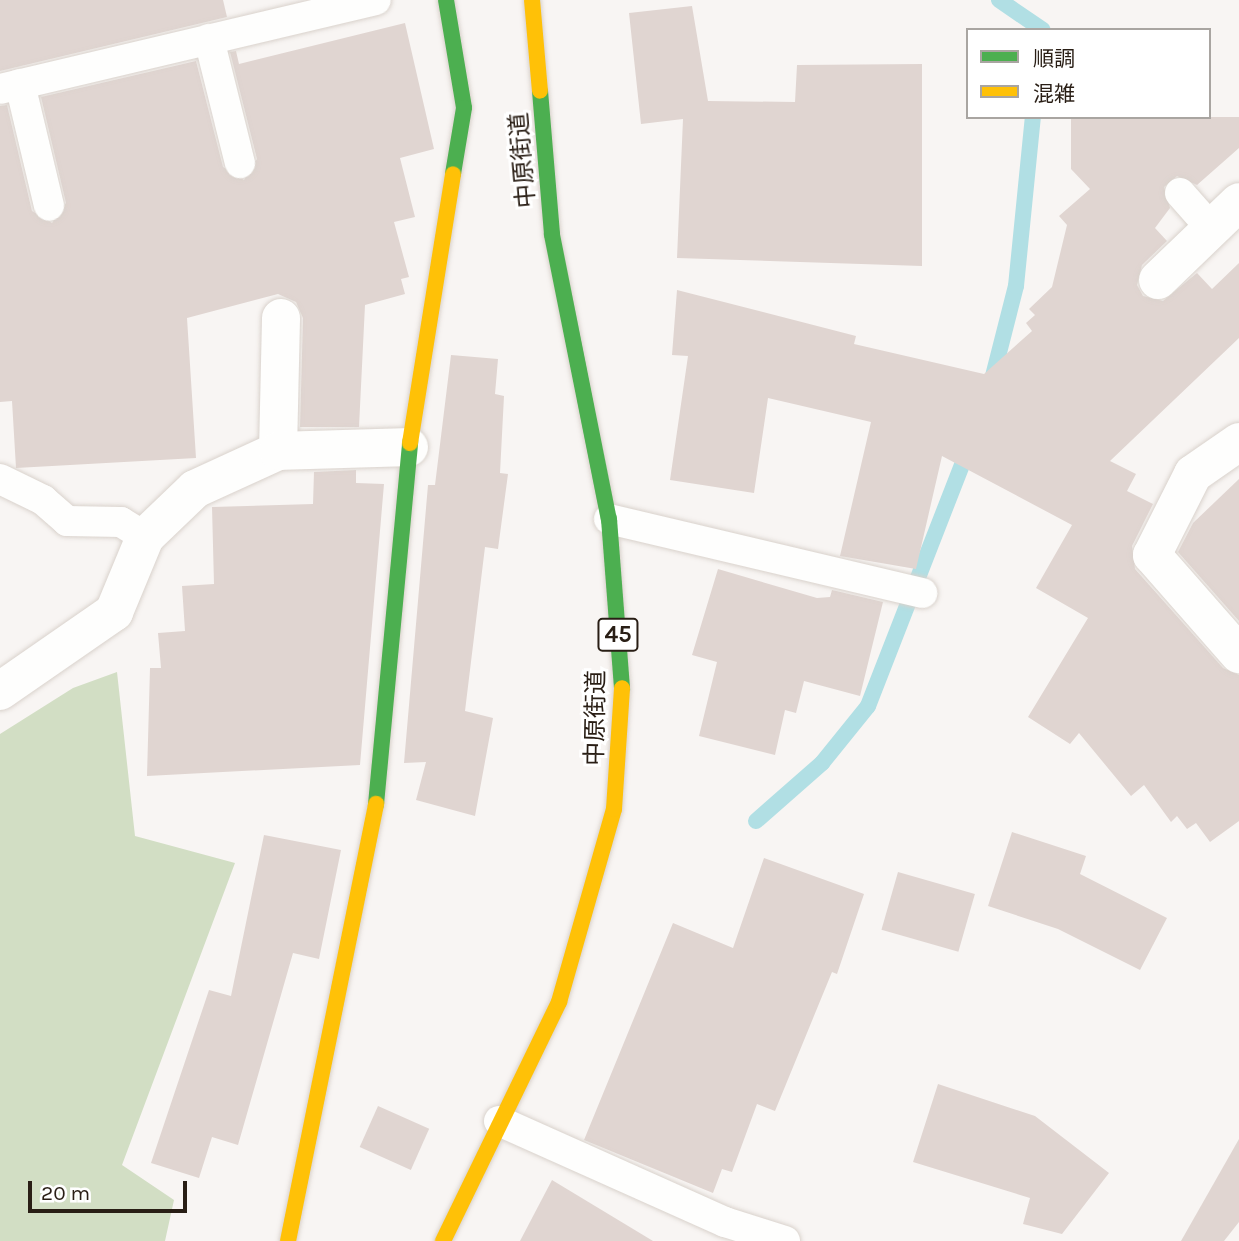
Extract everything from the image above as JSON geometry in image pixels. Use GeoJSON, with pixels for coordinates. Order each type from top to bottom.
{"type":"FeatureCollection","features":[{"type":"Feature","properties":{"kind":"main road"},"geometry":{"type":"LineString","coordinates":[[289,1241],[381,779],[410,447],[464,108],[446,0]]}},
{"type":"Feature","properties":{"kind":"main road","name":"中原街道"},"geometry":{"type":"LineString","coordinates":[[443,1241],[559,1002],[614,809],[623,708],[609,519],[552,235],[532,0]]}},
{"type":"Feature","properties":{"kind":"street"},"geometry":{"type":"LineString","coordinates":[[1158,280],[1239,202]]}},
{"type":"Feature","properties":{"kind":"street"},"geometry":{"type":"LineString","coordinates":[[278,451],[281,318]]}},
{"type":"Feature","properties":{"kind":"street"},"geometry":{"type":"LineString","coordinates":[[1239,442],[1194,474],[1152,555],[1239,654]]}},
{"type":"Feature","properties":{"kind":"street"},"geometry":{"type":"LineString","coordinates":[[0,691],[114,612],[145,537],[195,489],[278,451],[410,447]]}},
{"type":"Feature","properties":{"kind":"lane"},"geometry":{"type":"LineString","coordinates":[[49,206],[10,87],[376,0]]}},
{"type":"Feature","properties":{"kind":"lane"},"geometry":{"type":"LineString","coordinates":[[209,39],[240,163]]}},
{"type":"Feature","properties":{"kind":"lane"},"geometry":{"type":"LineString","coordinates":[[1180,193],[1211,228]]}},
{"type":"Feature","properties":{"kind":"lane"},"geometry":{"type":"LineString","coordinates":[[0,479],[43,500],[67,521],[121,522],[145,537]]}},
{"type":"Feature","properties":{"kind":"lane"},"geometry":{"type":"LineString","coordinates":[[609,519],[922,593]]}},
{"type":"Feature","properties":{"kind":"lane"},"geometry":{"type":"LineString","coordinates":[[499,1121],[725,1222],[785,1241]]}},
{"type":"Feature","properties":{"kind":"green space"},"geometry":{"type":"Polygon","coordinates":[[[117,672],[135,836],[235,863],[122,1165],[174,1200],[165,1241],[0,1241],[0,734],[73,688],[117,672]]]}},
{"type":"Feature","properties":{"kind":"building"},"geometry":{"type":"Polygon","coordinates":[[[0,0],[223,0],[227,17],[0,71],[0,0]]]}},
{"type":"Feature","properties":{"kind":"building"},"geometry":{"type":"Polygon","coordinates":[[[692,6],[708,101],[795,102],[797,65],[922,64],[922,266],[677,258],[683,119],[641,124],[629,13],[692,6]]]}},
{"type":"Feature","properties":{"kind":"building"},"geometry":{"type":"Polygon","coordinates":[[[405,23],[434,149],[400,158],[415,217],[394,222],[409,277],[401,279],[405,294],[365,305],[359,427],[300,427],[303,318],[296,302],[278,294],[187,318],[196,458],[16,468],[12,401],[0,402],[0,106],[7,105],[32,211],[52,223],[66,203],[41,97],[196,61],[223,167],[244,180],[257,159],[230,52],[236,51],[239,64],[405,23]]]}},
{"type":"Feature","properties":{"kind":"building"},"geometry":{"type":"Polygon","coordinates":[[[1239,117],[1239,148],[1197,185],[1177,176],[1164,187],[1170,208],[1155,228],[1167,241],[1142,265],[1137,285],[1143,296],[1163,301],[1197,273],[1212,289],[1239,263],[1239,338],[1110,461],[1136,474],[1127,491],[1153,504],[1132,546],[1135,569],[1223,668],[1239,675],[1239,821],[1210,842],[1196,823],[1187,829],[1177,816],[1171,822],[1144,785],[1131,796],[1079,733],[1070,744],[1028,717],[1088,618],[1036,588],[1072,525],[942,456],[916,569],[840,556],[871,422],[768,398],[754,493],[670,480],[688,356],[672,355],[677,290],[856,336],[854,344],[984,374],[1032,331],[1026,323],[1035,315],[1029,309],[1052,287],[1067,225],[1059,216],[1090,189],[1071,169],[1071,119],[1239,117]]]}},
{"type":"Feature","properties":{"kind":"building"},"geometry":{"type":"Polygon","coordinates":[[[451,355],[498,359],[495,394],[504,396],[500,473],[508,474],[498,549],[485,547],[465,711],[493,718],[475,816],[416,800],[426,762],[404,763],[428,485],[435,485],[451,355]]]}},
{"type":"Feature","properties":{"kind":"building"},"geometry":{"type":"Polygon","coordinates":[[[356,470],[356,483],[384,484],[360,765],[147,776],[150,668],[161,668],[158,633],[185,631],[182,586],[214,584],[212,507],[313,504],[314,472],[356,470]]]}},
{"type":"Feature","properties":{"kind":"building"},"geometry":{"type":"Polygon","coordinates":[[[1239,479],[1239,621],[1178,552],[1193,523],[1239,479]]]}},
{"type":"Feature","properties":{"kind":"building"},"geometry":{"type":"Polygon","coordinates":[[[718,569],[817,598],[830,597],[832,590],[883,602],[860,696],[804,681],[796,713],[785,710],[775,755],[699,736],[717,662],[692,655],[718,569]]]}},
{"type":"Feature","properties":{"kind":"building"},"geometry":{"type":"Polygon","coordinates":[[[1012,832],[1086,856],[1080,874],[1167,918],[1140,970],[1058,929],[988,906],[1012,832]]]}},
{"type":"Feature","properties":{"kind":"building"},"geometry":{"type":"Polygon","coordinates":[[[264,835],[341,850],[319,959],[293,953],[238,1145],[212,1137],[199,1178],[151,1163],[209,990],[231,996],[264,835]]]}},
{"type":"Feature","properties":{"kind":"building"},"geometry":{"type":"Polygon","coordinates":[[[764,858],[864,894],[837,974],[832,972],[775,1111],[757,1104],[732,1172],[722,1169],[713,1193],[584,1140],[673,923],[733,948],[764,858]]]}},
{"type":"Feature","properties":{"kind":"building"},"geometry":{"type":"Polygon","coordinates":[[[898,872],[975,894],[958,952],[881,930],[898,872]]]}},
{"type":"Feature","properties":{"kind":"building"},"geometry":{"type":"Polygon","coordinates":[[[938,1084],[1035,1116],[1109,1173],[1062,1234],[1023,1224],[1030,1198],[913,1162],[938,1084]]]}},
{"type":"Feature","properties":{"kind":"building"},"geometry":{"type":"Polygon","coordinates":[[[378,1106],[429,1129],[411,1170],[360,1147],[378,1106]]]}},
{"type":"Feature","properties":{"kind":"building"},"geometry":{"type":"Polygon","coordinates":[[[1239,1139],[1239,1222],[1224,1241],[1181,1241],[1239,1139]]]}},
{"type":"Feature","properties":{"kind":"building"},"geometry":{"type":"Polygon","coordinates":[[[552,1180],[653,1241],[520,1241],[552,1180]]]}},
{"type":"Feature","properties":{"kind":"waterway"},"geometry":{"type":"LineString","coordinates":[[999,0],[1040,28]]}},
{"type":"Feature","properties":{"kind":"waterway"},"geometry":{"type":"LineString","coordinates":[[992,380],[1016,286],[1033,119]]}},
{"type":"Feature","properties":{"kind":"waterway"},"geometry":{"type":"LineString","coordinates":[[756,821],[822,763],[868,706],[969,447]]}},
{"type":"Feature","properties":{"kind":"traffic: fast"},"geometry":{"type":"LineString","coordinates":[[446,0],[464,108],[453,174]]}},
{"type":"Feature","properties":{"kind":"traffic: fast"},"geometry":{"type":"LineString","coordinates":[[540,91],[552,235],[609,519],[622,688]]}},
{"type":"Feature","properties":{"kind":"traffic: fast"},"geometry":{"type":"LineString","coordinates":[[376,804],[410,443]]}},
{"type":"Feature","properties":{"kind":"traffic: slow"},"geometry":{"type":"LineString","coordinates":[[532,0],[540,91]]}},
{"type":"Feature","properties":{"kind":"traffic: slow"},"geometry":{"type":"LineString","coordinates":[[410,443],[453,174]]}},
{"type":"Feature","properties":{"kind":"traffic: slow"},"geometry":{"type":"LineString","coordinates":[[443,1241],[559,1002],[614,809],[622,688]]}},
{"type":"Feature","properties":{"kind":"traffic: slow"},"geometry":{"type":"LineString","coordinates":[[288,1241],[376,804]]}}]}
